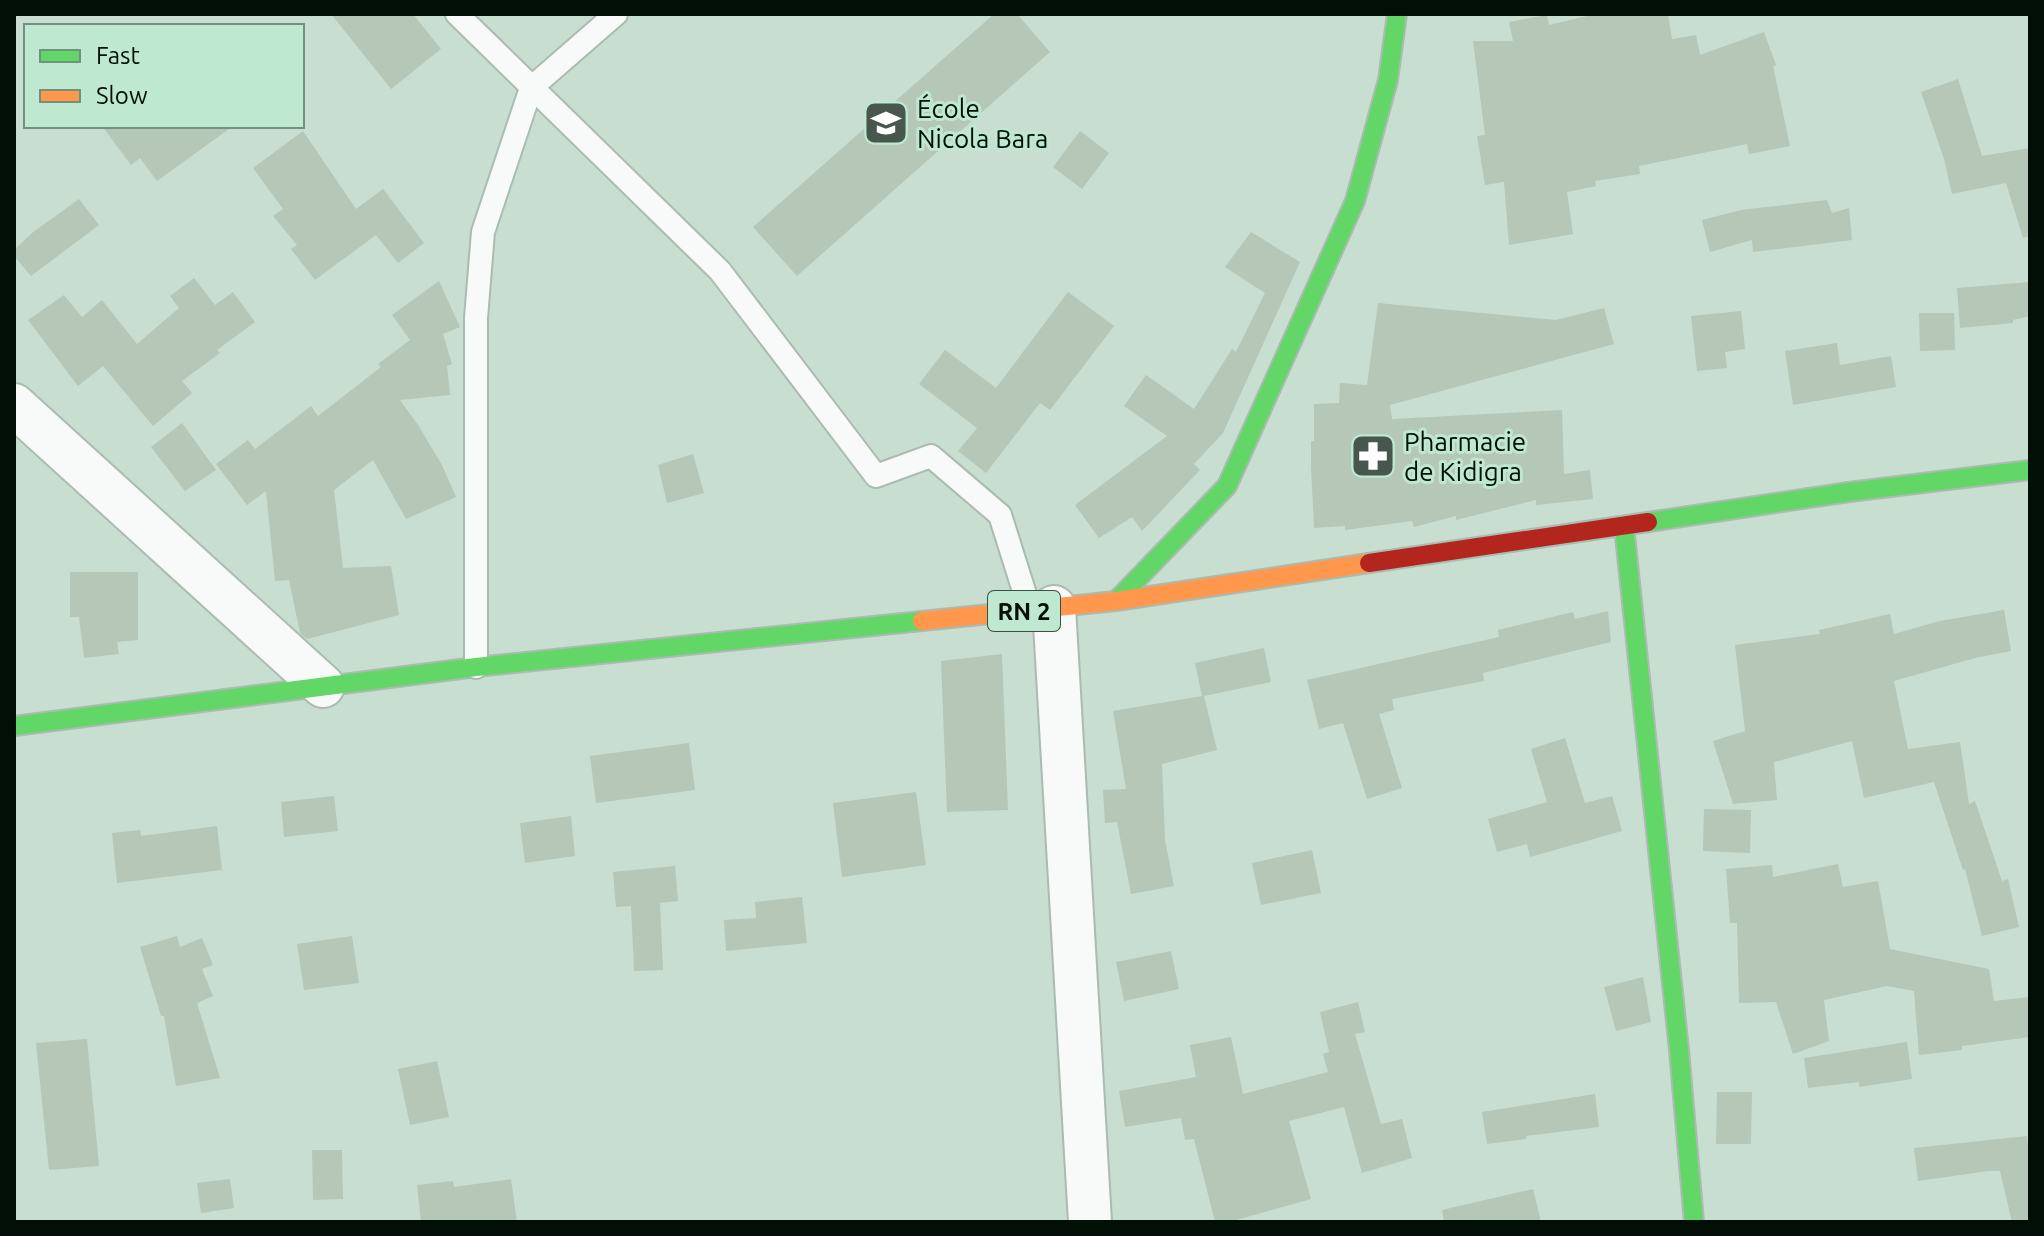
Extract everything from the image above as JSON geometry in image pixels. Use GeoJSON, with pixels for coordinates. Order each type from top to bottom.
{"type":"FeatureCollection","features":[{"type":"Feature","properties":{"kind":"main road"},"geometry":{"type":"LineString","coordinates":[[1116,601],[1227,486],[1355,201],[1388,80],[1397,14]]}},
{"type":"Feature","properties":{"kind":"main road","name":"RN 2"},"geometry":{"type":"LineString","coordinates":[[14,726],[476,667],[1116,601],[1849,492],[2030,470]]}},
{"type":"Feature","properties":{"kind":"main road"},"geometry":{"type":"LineString","coordinates":[[1624,526],[1694,1222]]}},
{"type":"Feature","properties":{"kind":"street"},"geometry":{"type":"LineString","coordinates":[[14,405],[323,686]]}},
{"type":"Feature","properties":{"kind":"street"},"geometry":{"type":"LineString","coordinates":[[1042,608],[1090,1222]]}},
{"type":"Feature","properties":{"kind":"lane"},"geometry":{"type":"LineString","coordinates":[[457,14],[720,271],[876,476],[931,456],[1000,515],[1042,608]]}},
{"type":"Feature","properties":{"kind":"lane"},"geometry":{"type":"LineString","coordinates":[[476,667],[476,318],[483,232],[531,88],[616,14]]}},
{"type":"Feature","properties":{"kind":"building"},"geometry":{"type":"Polygon","coordinates":[[[331,14],[413,14],[441,49],[391,89],[331,14]]]}},
{"type":"Feature","properties":{"kind":"building"},"geometry":{"type":"Polygon","coordinates":[[[994,14],[1017,14],[1050,52],[797,276],[753,227],[994,14]]]}},
{"type":"Feature","properties":{"kind":"building"},"geometry":{"type":"Polygon","coordinates":[[[1596,14],[1668,14],[1672,39],[1696,35],[1700,55],[1764,32],[1776,65],[1773,66],[1790,146],[1749,154],[1747,144],[1639,166],[1640,174],[1595,181],[1596,186],[1567,192],[1573,234],[1509,245],[1504,182],[1485,185],[1477,136],[1485,135],[1473,41],[1513,41],[1509,22],[1547,15],[1549,25],[1596,14]]]}},
{"type":"Feature","properties":{"kind":"building"},"geometry":{"type":"Polygon","coordinates":[[[1958,79],[1982,156],[2030,148],[2030,236],[2023,238],[2006,183],[1952,194],[1944,159],[1921,92],[1958,79]]]}},
{"type":"Feature","properties":{"kind":"building"},"geometry":{"type":"Polygon","coordinates":[[[103,128],[230,128],[157,181],[140,158],[131,165],[103,128]]]}},
{"type":"Feature","properties":{"kind":"building"},"geometry":{"type":"Polygon","coordinates":[[[303,131],[356,209],[383,189],[424,243],[398,263],[376,235],[315,280],[291,249],[297,245],[273,216],[283,209],[253,168],[303,131]]]}},
{"type":"Feature","properties":{"kind":"building"},"geometry":{"type":"Polygon","coordinates":[[[1080,131],[1109,153],[1082,189],[1053,167],[1080,131]]]}},
{"type":"Feature","properties":{"kind":"building"},"geometry":{"type":"Polygon","coordinates":[[[79,199],[99,225],[31,276],[14,256],[14,250],[79,199]]]}},
{"type":"Feature","properties":{"kind":"building"},"geometry":{"type":"Polygon","coordinates":[[[1827,200],[1832,213],[1849,208],[1852,240],[1753,252],[1752,240],[1710,252],[1702,220],[1741,210],[1827,200]]]}},
{"type":"Feature","properties":{"kind":"building"},"geometry":{"type":"Polygon","coordinates":[[[1251,232],[1300,262],[1223,433],[1194,464],[1200,470],[1142,531],[1132,517],[1099,538],[1075,505],[1167,436],[1124,406],[1146,375],[1194,409],[1232,349],[1236,352],[1265,293],[1225,267],[1251,232]]]}},
{"type":"Feature","properties":{"kind":"building"},"geometry":{"type":"Polygon","coordinates":[[[194,278],[215,305],[233,292],[255,322],[182,381],[192,393],[153,426],[103,366],[78,386],[28,320],[64,295],[82,317],[102,300],[137,344],[179,308],[170,296],[194,278]]]}},
{"type":"Feature","properties":{"kind":"building"},"geometry":{"type":"Polygon","coordinates":[[[439,281],[460,327],[443,334],[452,364],[447,366],[450,395],[400,400],[442,465],[456,497],[406,519],[373,460],[334,490],[343,568],[391,566],[399,615],[307,639],[300,633],[289,580],[275,581],[266,491],[247,505],[216,464],[248,440],[255,449],[311,406],[318,416],[381,367],[378,364],[410,340],[392,315],[439,281]]]}},
{"type":"Feature","properties":{"kind":"building"},"geometry":{"type":"Polygon","coordinates":[[[2030,282],[2030,316],[2013,320],[2013,323],[1960,328],[1957,288],[2030,282]]]}},
{"type":"Feature","properties":{"kind":"building"},"geometry":{"type":"Polygon","coordinates":[[[1068,292],[1114,326],[1050,410],[1040,403],[986,473],[958,451],[977,428],[919,384],[945,350],[996,388],[1068,292]]]}},
{"type":"Feature","properties":{"kind":"building"},"geometry":{"type":"Polygon","coordinates":[[[1378,303],[1556,320],[1604,308],[1614,344],[1390,405],[1392,419],[1562,410],[1564,474],[1590,470],[1593,499],[1536,505],[1536,500],[1414,527],[1412,521],[1345,530],[1345,526],[1314,528],[1311,441],[1314,441],[1314,404],[1339,403],[1340,383],[1367,385],[1378,303]]]}},
{"type":"Feature","properties":{"kind":"building"},"geometry":{"type":"Polygon","coordinates":[[[1741,311],[1745,349],[1725,352],[1727,368],[1697,371],[1691,316],[1741,311]]]}},
{"type":"Feature","properties":{"kind":"building"},"geometry":{"type":"Polygon","coordinates":[[[1919,313],[1954,313],[1955,350],[1920,351],[1919,313]]]}},
{"type":"Feature","properties":{"kind":"building"},"geometry":{"type":"Polygon","coordinates":[[[1837,343],[1840,365],[1891,356],[1896,387],[1793,405],[1785,351],[1837,343]]]}},
{"type":"Feature","properties":{"kind":"building"},"geometry":{"type":"Polygon","coordinates":[[[182,423],[216,470],[185,491],[151,447],[182,423]]]}},
{"type":"Feature","properties":{"kind":"building"},"geometry":{"type":"Polygon","coordinates":[[[693,454],[704,493],[667,503],[658,465],[693,454]]]}},
{"type":"Feature","properties":{"kind":"building"},"geometry":{"type":"Polygon","coordinates":[[[70,572],[138,572],[138,640],[117,642],[119,654],[84,658],[79,617],[70,617],[70,572]]]}},
{"type":"Feature","properties":{"kind":"building"},"geometry":{"type":"Polygon","coordinates":[[[2004,610],[2011,651],[1894,681],[1908,749],[1960,742],[1969,804],[1975,801],[2002,881],[2008,879],[2019,927],[1982,936],[1965,869],[1934,782],[1864,798],[1852,741],[1774,762],[1777,800],[1733,804],[1713,741],[1745,731],[1735,645],[1820,634],[1819,630],[1890,614],[1894,634],[1940,621],[2004,610]]]}},
{"type":"Feature","properties":{"kind":"building"},"geometry":{"type":"Polygon","coordinates":[[[1608,611],[1611,642],[1483,673],[1484,681],[1392,699],[1394,710],[1379,714],[1402,788],[1367,799],[1343,723],[1319,729],[1307,680],[1499,637],[1498,630],[1573,612],[1575,619],[1608,611]]]}},
{"type":"Feature","properties":{"kind":"building"},"geometry":{"type":"Polygon","coordinates":[[[1264,648],[1271,682],[1204,696],[1217,750],[1162,764],[1165,840],[1174,886],[1131,894],[1117,822],[1105,823],[1103,790],[1126,789],[1113,711],[1202,696],[1195,663],[1264,648]]]}},
{"type":"Feature","properties":{"kind":"building"},"geometry":{"type":"Polygon","coordinates":[[[1002,654],[1008,810],[947,812],[941,661],[1002,654]]]}},
{"type":"Feature","properties":{"kind":"building"},"geometry":{"type":"Polygon","coordinates":[[[1565,738],[1585,803],[1612,796],[1622,831],[1530,857],[1527,844],[1497,852],[1488,819],[1547,802],[1531,749],[1565,738]]]}},
{"type":"Feature","properties":{"kind":"building"},"geometry":{"type":"Polygon","coordinates":[[[689,743],[695,790],[596,803],[590,756],[689,743]]]}},
{"type":"Feature","properties":{"kind":"building"},"geometry":{"type":"Polygon","coordinates":[[[916,792],[926,865],[842,877],[833,803],[916,792]]]}},
{"type":"Feature","properties":{"kind":"building"},"geometry":{"type":"Polygon","coordinates":[[[334,796],[338,831],[284,837],[281,802],[334,796]]]}},
{"type":"Feature","properties":{"kind":"building"},"geometry":{"type":"Polygon","coordinates":[[[1704,809],[1751,810],[1750,853],[1703,851],[1704,809]]]}},
{"type":"Feature","properties":{"kind":"building"},"geometry":{"type":"Polygon","coordinates":[[[571,816],[575,856],[525,863],[520,823],[571,816]]]}},
{"type":"Feature","properties":{"kind":"building"},"geometry":{"type":"Polygon","coordinates":[[[217,826],[222,870],[117,883],[112,833],[140,830],[141,836],[217,826]]]}},
{"type":"Feature","properties":{"kind":"building"},"geometry":{"type":"Polygon","coordinates":[[[1312,850],[1321,893],[1261,905],[1252,863],[1312,850]]]}},
{"type":"Feature","properties":{"kind":"building"},"geometry":{"type":"Polygon","coordinates":[[[1838,864],[1843,887],[1878,881],[1890,949],[1989,969],[1994,1001],[2030,997],[2030,1037],[1919,1055],[1914,991],[1887,986],[1824,1000],[1829,1041],[1793,1054],[1776,1002],[1739,1003],[1737,923],[1730,923],[1726,869],[1772,865],[1773,877],[1838,864]]]}},
{"type":"Feature","properties":{"kind":"building"},"geometry":{"type":"Polygon","coordinates":[[[675,866],[678,901],[660,903],[663,970],[634,971],[631,906],[616,907],[613,872],[675,866]]]}},
{"type":"Feature","properties":{"kind":"building"},"geometry":{"type":"Polygon","coordinates":[[[802,897],[807,943],[726,951],[724,920],[756,918],[755,902],[802,897]]]}},
{"type":"Feature","properties":{"kind":"building"},"geometry":{"type":"Polygon","coordinates":[[[177,936],[180,947],[202,938],[213,965],[202,969],[213,996],[197,1003],[220,1078],[176,1086],[164,1016],[161,1016],[140,947],[177,936]]]}},
{"type":"Feature","properties":{"kind":"building"},"geometry":{"type":"Polygon","coordinates":[[[352,936],[359,983],[304,990],[297,944],[352,936]]]}},
{"type":"Feature","properties":{"kind":"building"},"geometry":{"type":"Polygon","coordinates":[[[1171,951],[1179,989],[1124,1001],[1116,962],[1171,951]]]}},
{"type":"Feature","properties":{"kind":"building"},"geometry":{"type":"Polygon","coordinates":[[[1643,977],[1651,1022],[1616,1031],[1604,987],[1643,977]]]}},
{"type":"Feature","properties":{"kind":"building"},"geometry":{"type":"Polygon","coordinates":[[[1358,1002],[1365,1032],[1355,1034],[1381,1124],[1402,1119],[1412,1158],[1362,1173],[1344,1107],[1289,1121],[1311,1199],[1229,1222],[1215,1222],[1194,1139],[1185,1140],[1181,1118],[1125,1127],[1119,1091],[1196,1077],[1190,1045],[1231,1037],[1243,1094],[1328,1072],[1323,1054],[1329,1052],[1320,1012],[1358,1002]]]}},
{"type":"Feature","properties":{"kind":"building"},"geometry":{"type":"Polygon","coordinates":[[[87,1039],[99,1166],[49,1170],[36,1043],[87,1039]]]}},
{"type":"Feature","properties":{"kind":"building"},"geometry":{"type":"Polygon","coordinates":[[[1907,1042],[1912,1079],[1859,1087],[1859,1082],[1808,1088],[1804,1058],[1907,1042]]]}},
{"type":"Feature","properties":{"kind":"building"},"geometry":{"type":"Polygon","coordinates":[[[437,1061],[449,1117],[410,1125],[398,1069],[437,1061]]]}},
{"type":"Feature","properties":{"kind":"building"},"geometry":{"type":"Polygon","coordinates":[[[1717,1092],[1752,1092],[1751,1144],[1716,1144],[1717,1092]]]}},
{"type":"Feature","properties":{"kind":"building"},"geometry":{"type":"Polygon","coordinates":[[[1595,1094],[1599,1127],[1487,1144],[1482,1112],[1595,1094]]]}},
{"type":"Feature","properties":{"kind":"building"},"geometry":{"type":"Polygon","coordinates":[[[2027,1136],[2030,1222],[2012,1222],[2000,1171],[1918,1181],[1914,1148],[2027,1136]]]}},
{"type":"Feature","properties":{"kind":"building"},"geometry":{"type":"Polygon","coordinates":[[[312,1150],[342,1150],[343,1199],[313,1200],[312,1150]]]}},
{"type":"Feature","properties":{"kind":"building"},"geometry":{"type":"Polygon","coordinates":[[[230,1179],[234,1208],[201,1213],[197,1183],[230,1179]]]}},
{"type":"Feature","properties":{"kind":"building"},"geometry":{"type":"Polygon","coordinates":[[[511,1179],[517,1222],[421,1222],[417,1185],[453,1181],[454,1187],[511,1179]]]}},
{"type":"Feature","properties":{"kind":"building"},"geometry":{"type":"Polygon","coordinates":[[[1533,1189],[1541,1222],[1444,1222],[1442,1210],[1533,1189]]]}},
{"type":"Feature","properties":{"kind":"traffic: fast"},"geometry":{"type":"LineString","coordinates":[[1116,601],[1227,486],[1355,201],[1388,80],[1397,14]]}},
{"type":"Feature","properties":{"kind":"traffic: fast"},"geometry":{"type":"LineString","coordinates":[[1648,522],[1849,492],[2030,470]]}},
{"type":"Feature","properties":{"kind":"traffic: fast"},"geometry":{"type":"LineString","coordinates":[[1624,526],[1694,1222]]}},
{"type":"Feature","properties":{"kind":"traffic: fast"},"geometry":{"type":"LineString","coordinates":[[14,726],[476,667],[922,621]]}},
{"type":"Feature","properties":{"kind":"traffic: slow"},"geometry":{"type":"LineString","coordinates":[[922,621],[1116,601],[1369,563]]}},
{"type":"Feature","properties":{"kind":"traffic: jam"},"geometry":{"type":"LineString","coordinates":[[1369,563],[1648,522]]}},
{"type":"Feature","properties":{"kind":"place","name":"École Nicola Bara"},"geometry":{"type":"Point","coordinates":[886,123]}},
{"type":"Feature","properties":{"kind":"place","name":"Pharmacie de Kidigra"},"geometry":{"type":"Point","coordinates":[1373,456]}}]}
